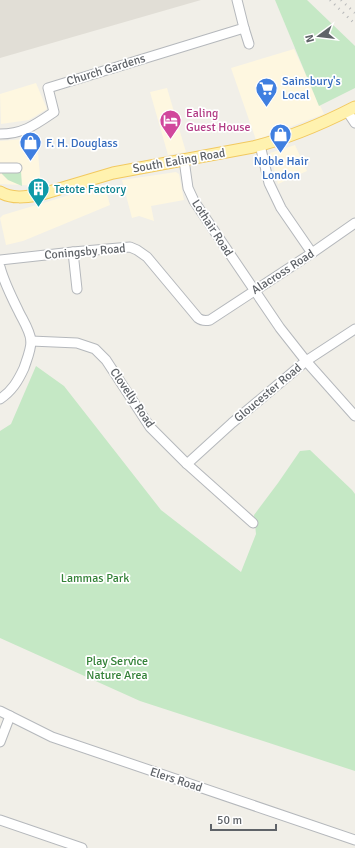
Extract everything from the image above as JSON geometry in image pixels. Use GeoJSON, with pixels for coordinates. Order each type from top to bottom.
{"type":"FeatureCollection","features":[{"type":"Feature","properties":{"kind":"main road","name":"South Ealing Road"},"geometry":{"type":"LineString","coordinates":[[0,192],[6,196],[29,197],[113,173],[260,145],[300,133],[351,109]]}},
{"type":"Feature","properties":{"kind":"street"},"geometry":{"type":"LineString","coordinates":[[236,0],[249,44]]}},
{"type":"Feature","properties":{"kind":"street","name":"Church Gardens"},"geometry":{"type":"LineString","coordinates":[[0,134],[13,134],[29,128],[54,112],[48,88],[244,28]]}},
{"type":"Feature","properties":{"kind":"street"},"geometry":{"type":"LineString","coordinates":[[351,109],[355,123]]}},
{"type":"Feature","properties":{"kind":"street"},"geometry":{"type":"LineString","coordinates":[[260,145],[269,183],[281,208],[312,253]]}},
{"type":"Feature","properties":{"kind":"street","name":"Lothair Road"},"geometry":{"type":"LineString","coordinates":[[184,160],[188,188],[194,202],[280,328],[306,361],[355,416]]}},
{"type":"Feature","properties":{"kind":"street"},"geometry":{"type":"LineString","coordinates":[[0,168],[17,168]]}},
{"type":"Feature","properties":{"kind":"street","name":"Alacross Road"},"geometry":{"type":"LineString","coordinates":[[210,320],[355,223]]}},
{"type":"Feature","properties":{"kind":"street","name":"Coningsby Road"},"geometry":{"type":"LineString","coordinates":[[0,260],[130,247],[147,257],[198,318],[201,320],[210,320]]}},
{"type":"Feature","properties":{"kind":"street"},"geometry":{"type":"LineString","coordinates":[[72,252],[77,289]]}},
{"type":"Feature","properties":{"kind":"street"},"geometry":{"type":"LineString","coordinates":[[0,267],[7,289],[29,332],[31,341],[26,361],[18,379],[9,392],[0,399]]}},
{"type":"Feature","properties":{"kind":"street","name":"Gloucester Road"},"geometry":{"type":"LineString","coordinates":[[187,464],[232,423],[306,361],[355,329]]}},
{"type":"Feature","properties":{"kind":"street","name":"Clovelly Road"},"geometry":{"type":"LineString","coordinates":[[31,341],[77,343],[95,349],[106,360],[150,427],[187,464],[253,523]]}},
{"type":"Feature","properties":{"kind":"street","name":"Elers Road"},"geometry":{"type":"LineString","coordinates":[[0,712],[52,737],[355,840]]}},
{"type":"Feature","properties":{"kind":"street"},"geometry":{"type":"LineString","coordinates":[[0,742],[10,716]]}},
{"type":"Feature","properties":{"kind":"street"},"geometry":{"type":"LineString","coordinates":[[0,820],[82,848]]}},
{"type":"Feature","properties":{"kind":"shaded area"},"geometry":{"type":"Polygon","coordinates":[[[0,0],[201,0],[0,58],[0,0]]]}},
{"type":"Feature","properties":{"kind":"shaded area"},"geometry":{"type":"Polygon","coordinates":[[[294,49],[324,114],[256,140],[231,68],[294,49]]]}},
{"type":"Feature","properties":{"kind":"shaded area"},"geometry":{"type":"Polygon","coordinates":[[[36,83],[47,109],[29,120],[1,124],[0,94],[36,83]]]}},
{"type":"Feature","properties":{"kind":"shaded area"},"geometry":{"type":"Polygon","coordinates":[[[167,88],[186,152],[168,155],[150,92],[167,88]]]}},
{"type":"Feature","properties":{"kind":"shaded area"},"geometry":{"type":"Polygon","coordinates":[[[25,139],[30,152],[38,153],[41,186],[0,184],[0,141],[25,139]]]}},
{"type":"Feature","properties":{"kind":"shaded area"},"geometry":{"type":"Polygon","coordinates":[[[295,145],[307,171],[278,184],[270,153],[295,145]]]}},
{"type":"Feature","properties":{"kind":"shaded area"},"geometry":{"type":"Polygon","coordinates":[[[176,172],[179,174],[184,200],[151,206],[154,221],[139,216],[132,218],[122,180],[176,172]]]}},
{"type":"Feature","properties":{"kind":"shaded area"},"geometry":{"type":"Polygon","coordinates":[[[103,185],[105,186],[110,205],[23,241],[6,245],[0,218],[3,215],[103,185]]]}},
{"type":"Feature","properties":{"kind":"green space"},"geometry":{"type":"Polygon","coordinates":[[[275,0],[307,0],[355,46],[355,88],[319,106],[275,0]]]}},
{"type":"Feature","properties":{"kind":"green space"},"geometry":{"type":"Polygon","coordinates":[[[1,169],[21,171],[22,186],[8,180],[2,174],[1,169]]]}},
{"type":"Feature","properties":{"kind":"green space","name":"Lammas Park"},"geometry":{"type":"Polygon","coordinates":[[[36,366],[64,386],[161,510],[241,572],[256,534],[254,515],[300,451],[310,450],[352,490],[355,494],[355,771],[140,701],[0,638],[0,431],[11,424],[36,366]]]}},
{"type":"Feature","properties":{"kind":"railway"},"geometry":{"type":"LineString","coordinates":[[330,0],[355,24]]}},
{"type":"Feature","properties":{"kind":"railway"},"geometry":{"type":"LineString","coordinates":[[341,0],[355,13]]}},
{"type":"Feature","properties":{"kind":"place","name":"Sainsbury's Local"},"geometry":{"type":"Point","coordinates":[266,108]}},
{"type":"Feature","properties":{"kind":"place","name":"Ealing Guest House"},"geometry":{"type":"Point","coordinates":[171,140]}},
{"type":"Feature","properties":{"kind":"place","name":"Noble Hair London"},"geometry":{"type":"Point","coordinates":[281,154]}},
{"type":"Feature","properties":{"kind":"place","name":"F. H. Douglass"},"geometry":{"type":"Point","coordinates":[31,162]}},
{"type":"Feature","properties":{"kind":"place","name":"Tetote Factory"},"geometry":{"type":"Point","coordinates":[39,208]}},
{"type":"Feature","properties":{"kind":"park label","name":"Play Service Nature Area"},"geometry":{"type":"Point","coordinates":[117,668]}}]}
